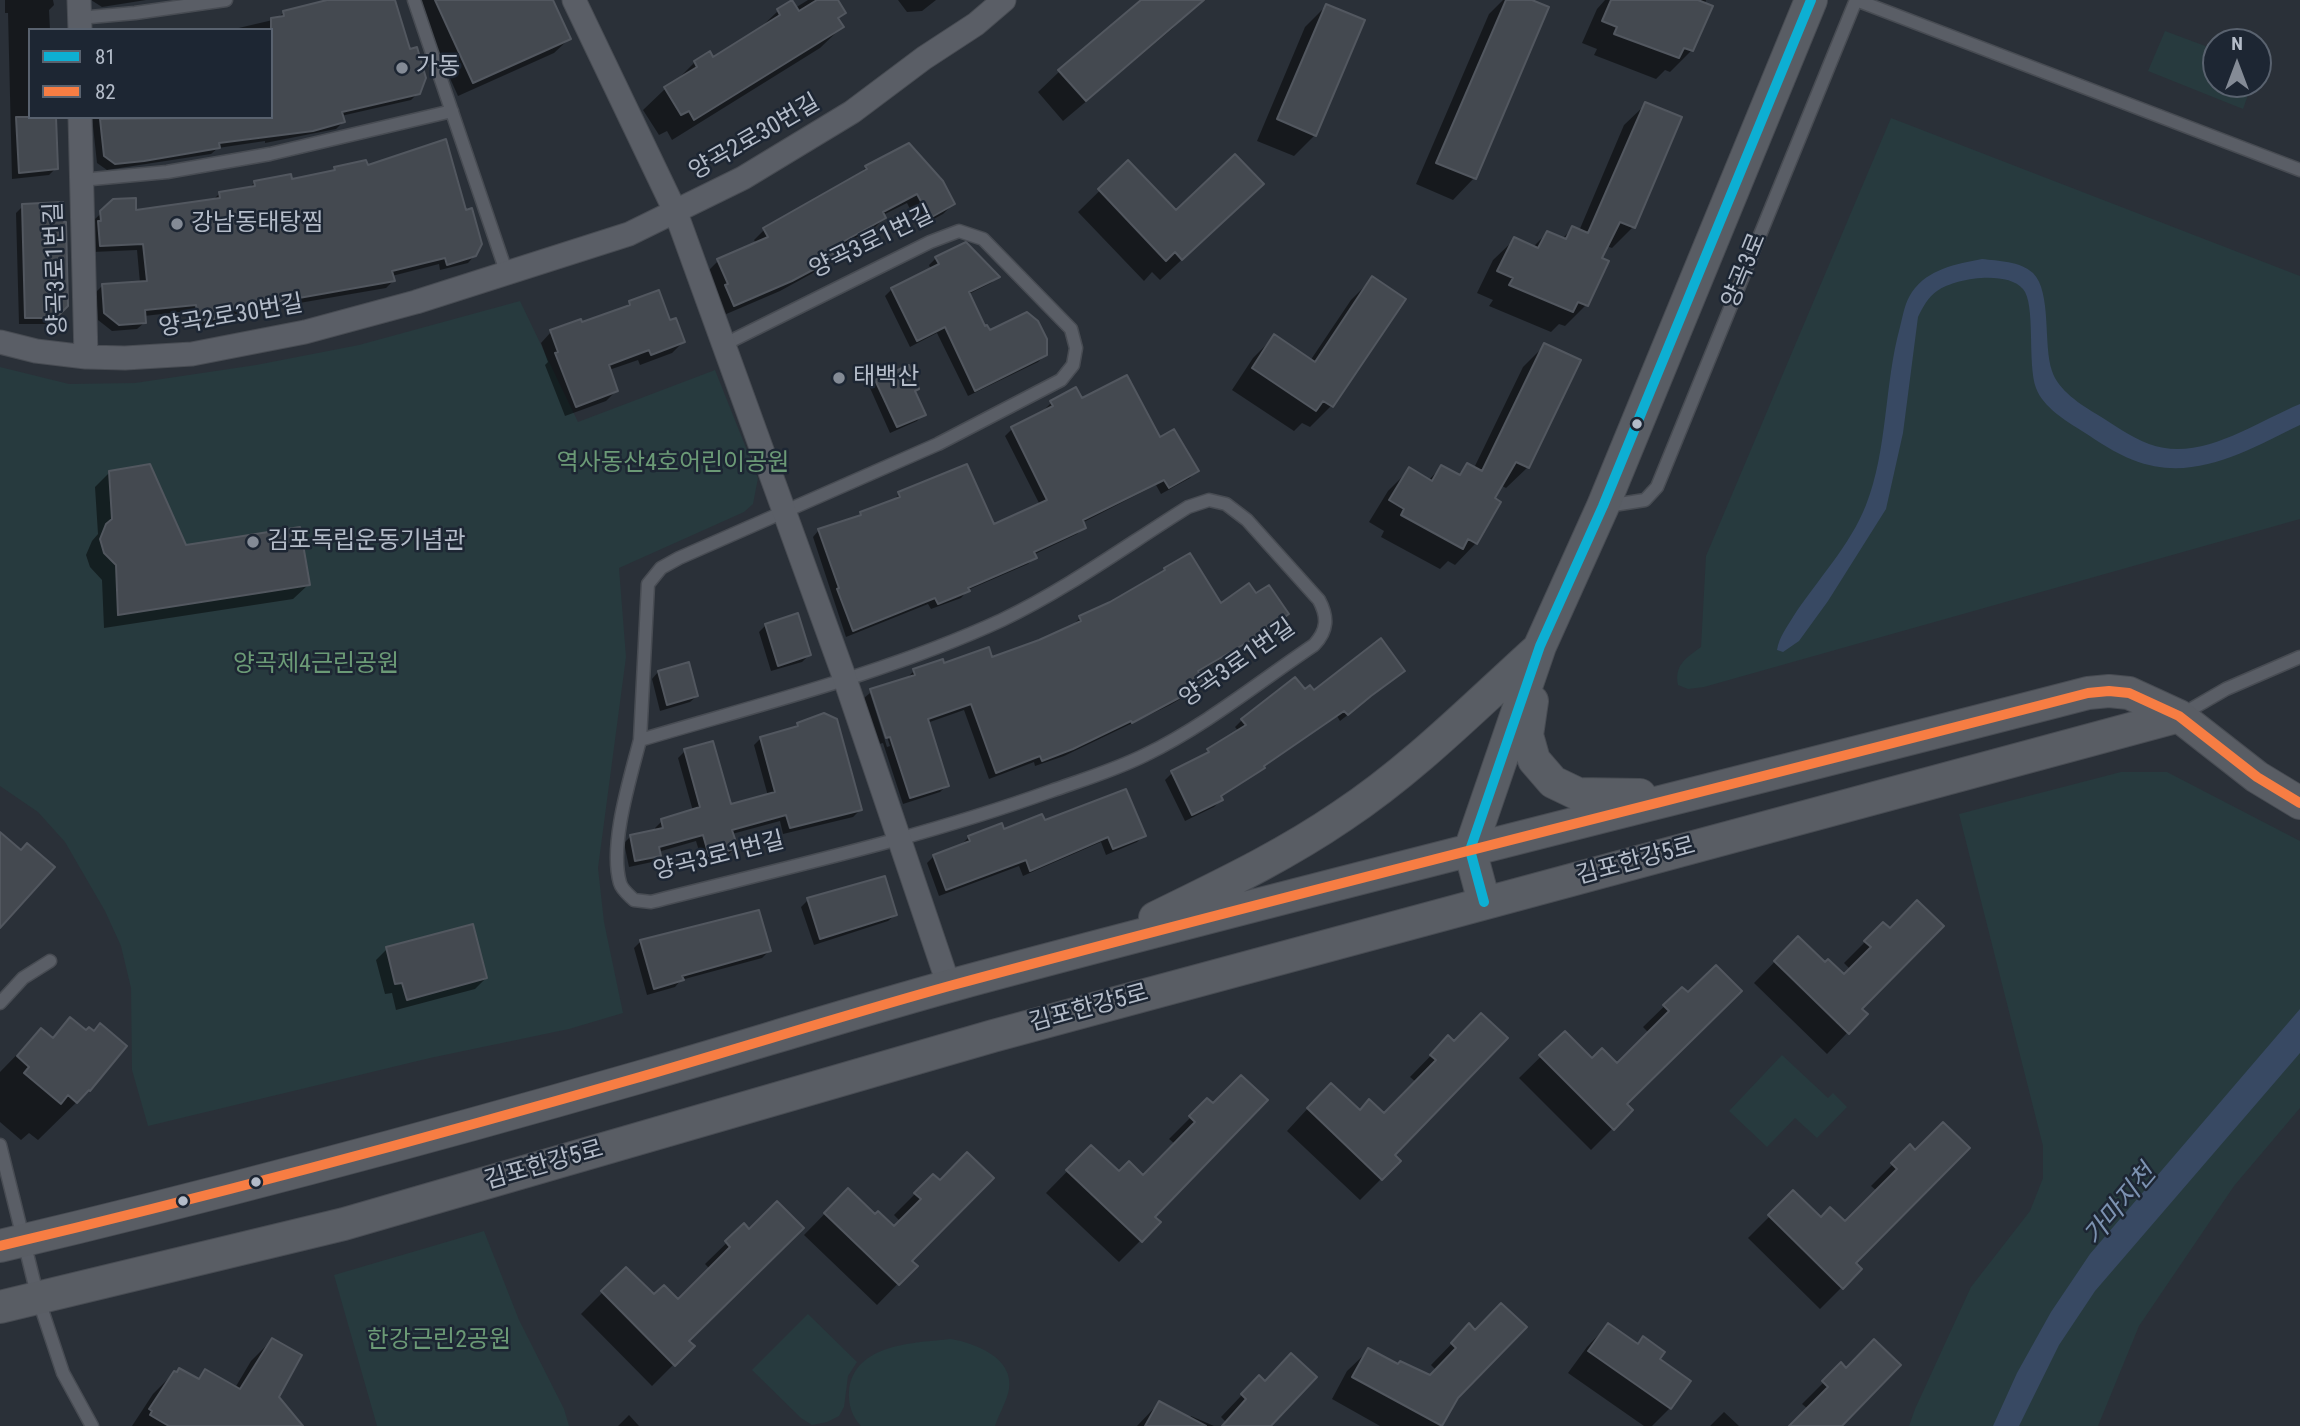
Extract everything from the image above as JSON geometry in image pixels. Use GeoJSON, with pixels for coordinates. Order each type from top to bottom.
{"type":"FeatureCollection","features":[{"type":"Feature","properties":{"kind":"street"},"geometry":{"type":"LineString","coordinates":[[574,0],[676,213],[845,679],[949,986]]}},
{"type":"Feature","properties":{"kind":"street","name":"양곡2로30번길"},"geometry":{"type":"LineString","coordinates":[[0,342],[36,351],[86,357],[125,358],[192,354],[282,337],[416,302],[629,234],[743,178],[852,113],[924,58],[976,24],[1004,0]]}},
{"type":"Feature","properties":{"kind":"street","name":"양곡3로"},"geometry":{"type":"LineString","coordinates":[[1470,850],[1540,646],[1603,506],[1811,0]]}},
{"type":"Feature","properties":{"kind":"street","name":"양곡3로1번길"},"geometry":{"type":"LineString","coordinates":[[80,119],[86,357]]}},
{"type":"Feature","properties":{"kind":"street"},"geometry":{"type":"LineString","coordinates":[[1540,646],[1527,735],[1534,760],[1553,782],[1578,794],[1603,796],[1704,792]]}},
{"type":"Feature","properties":{"kind":"street"},"geometry":{"type":"LineString","coordinates":[[1092,949],[1275,859],[1343,816],[1388,783],[1540,646]]}},
{"type":"Feature","properties":{"kind":"street","name":"김포한강5로"},"geometry":{"type":"LineString","coordinates":[[12,1243],[321,1166],[949,986],[2088,693],[2129,693],[2179,716]]}},
{"type":"Feature","properties":{"kind":"street"},"geometry":{"type":"LineString","coordinates":[[2179,716],[2257,777],[2300,803]]}},
{"type":"Feature","properties":{"kind":"street","name":"김포한강5로"},"geometry":{"type":"LineString","coordinates":[[0,1307],[344,1224],[993,1035],[2179,716]]}},
{"type":"Feature","properties":{"kind":"street"},"geometry":{"type":"LineString","coordinates":[[1470,850],[1484,902]]}},
{"type":"Feature","properties":{"kind":"lane"},"geometry":{"type":"LineString","coordinates":[[79,16],[135,13],[226,0]]}},
{"type":"Feature","properties":{"kind":"lane"},"geometry":{"type":"LineString","coordinates":[[414,0],[507,274]]}},
{"type":"Feature","properties":{"kind":"lane","name":"양곡3로"},"geometry":{"type":"LineString","coordinates":[[1603,506],[1645,500],[1657,487],[1856,0],[2300,170]]}},
{"type":"Feature","properties":{"kind":"lane","name":"양곡3로1번길"},"geometry":{"type":"LineString","coordinates":[[81,180],[167,172],[270,154],[452,111]]}},
{"type":"Feature","properties":{"kind":"lane","name":"양곡3로1번길"},"geometry":{"type":"LineString","coordinates":[[640,740],[845,679],[955,640],[1004,619],[1046,596],[1188,507],[1209,499],[1226,504],[1247,520],[1319,600],[1326,614],[1324,634],[1314,645],[1180,736],[1144,756],[1013,805],[898,839],[651,902],[634,900],[621,887],[618,866],[627,792],[640,740],[648,583],[661,568],[679,558],[938,444],[1061,380],[1073,365],[1076,348],[1071,329],[983,239],[959,231],[930,242],[723,345]]}},
{"type":"Feature","properties":{"kind":"lane","name":"김포한강5로"},"geometry":{"type":"LineString","coordinates":[[2179,716],[2226,689],[2300,657]]}},
{"type":"Feature","properties":{"kind":"lane"},"geometry":{"type":"LineString","coordinates":[[0,1003],[23,978],[50,961]]}},
{"type":"Feature","properties":{"kind":"lane"},"geometry":{"type":"LineString","coordinates":[[0,1145],[12,1243],[38,1298],[63,1373],[92,1426]]}},
{"type":"Feature","properties":{"kind":"green space"},"geometry":{"type":"Polygon","coordinates":[[[2165,31],[2202,45],[2202,93],[2148,71],[2165,31]]]}},
{"type":"Feature","properties":{"kind":"green space"},"geometry":{"type":"Polygon","coordinates":[[[2216,98],[2247,98],[2243,109],[2216,98]]]}},
{"type":"Feature","properties":{"kind":"green space"},"geometry":{"type":"Polygon","coordinates":[[[1891,118],[2300,276],[2300,519],[1704,687],[1688,689],[1678,685],[1677,678],[1686,659],[1701,647],[1706,556],[1891,118]]]}},
{"type":"Feature","properties":{"kind":"green space","name":"양곡제4근린공원"},"geometry":{"type":"Polygon","coordinates":[[[520,301],[578,422],[715,370],[758,478],[753,504],[744,512],[619,568],[626,657],[598,868],[604,922],[623,1013],[569,1029],[430,1058],[148,1126],[132,1070],[131,988],[121,946],[105,911],[65,842],[38,812],[0,786],[0,367],[69,384],[135,383],[256,365],[359,345],[520,301]]]}},
{"type":"Feature","properties":{"kind":"green space"},"geometry":{"type":"Polygon","coordinates":[[[2121,772],[2167,772],[2300,841],[2300,1108],[2234,1186],[2139,1326],[2098,1426],[1909,1426],[1971,1287],[2030,1211],[2043,1178],[2043,1146],[1959,814],[2121,772]]]}},
{"type":"Feature","properties":{"kind":"green space"},"geometry":{"type":"Polygon","coordinates":[[[1782,1055],[1828,1098],[1833,1093],[1847,1107],[1817,1138],[1795,1118],[1767,1147],[1729,1111],[1782,1055]]]}},
{"type":"Feature","properties":{"kind":"green space","name":"한강근린2공원"},"geometry":{"type":"Polygon","coordinates":[[[484,1231],[519,1320],[564,1409],[569,1426],[377,1426],[334,1275],[484,1231]]]}},
{"type":"Feature","properties":{"kind":"green space"},"geometry":{"type":"Polygon","coordinates":[[[808,1314],[857,1362],[848,1376],[844,1407],[839,1416],[812,1425],[801,1418],[752,1370],[808,1314]]]}},
{"type":"Feature","properties":{"kind":"green space"},"geometry":{"type":"Polygon","coordinates":[[[951,1339],[981,1348],[1005,1369],[1009,1378],[1009,1389],[995,1426],[861,1426],[853,1414],[849,1391],[853,1375],[862,1363],[888,1348],[951,1339]]]}},
{"type":"Feature","properties":{"kind":"water"},"geometry":{"type":"Polygon","coordinates":[[[1982,259],[2015,264],[2033,273],[2043,293],[2049,360],[2055,378],[2078,402],[2136,438],[2168,449],[2207,445],[2300,404],[2300,425],[2240,453],[2198,466],[2155,466],[2133,460],[2069,423],[2039,395],[2033,377],[2029,307],[2023,289],[2005,279],[1994,278],[1968,280],[1945,286],[1931,296],[1918,317],[1903,433],[1886,509],[1828,601],[1799,641],[1783,652],[1777,650],[1786,628],[1842,549],[1866,505],[1878,462],[1895,349],[1910,296],[1919,284],[1934,273],[1982,259]]]}},
{"type":"Feature","properties":{"kind":"water"},"geometry":{"type":"Polygon","coordinates":[[[2300,1009],[2300,1053],[2095,1291],[2059,1345],[2019,1426],[1993,1426],[2017,1373],[2051,1312],[2090,1254],[2300,1009]]]}},
{"type":"Feature","properties":{"kind":"building"},"geometry":{"type":"Polygon","coordinates":[[[327,0],[395,0],[410,49],[417,47],[426,78],[420,94],[342,112],[345,122],[313,131],[219,143],[220,148],[144,161],[115,164],[104,156],[100,119],[273,119],[271,18],[284,16],[283,11],[327,0]]]}},
{"type":"Feature","properties":{"kind":"building"},"geometry":{"type":"Polygon","coordinates":[[[435,0],[553,0],[571,39],[473,83],[435,0]]]}},
{"type":"Feature","properties":{"kind":"building"},"geometry":{"type":"Polygon","coordinates":[[[792,0],[799,11],[817,0],[838,0],[846,13],[838,18],[844,27],[694,120],[689,111],[681,115],[664,87],[697,67],[694,61],[710,51],[713,57],[780,15],[777,9],[792,0]]]}},
{"type":"Feature","properties":{"kind":"building"},"geometry":{"type":"Polygon","coordinates":[[[1141,0],[1204,0],[1086,101],[1058,70],[1141,0]]]}},
{"type":"Feature","properties":{"kind":"building"},"geometry":{"type":"Polygon","coordinates":[[[1506,0],[1532,0],[1549,7],[1476,179],[1436,163],[1506,0]]]}},
{"type":"Feature","properties":{"kind":"building"},"geometry":{"type":"Polygon","coordinates":[[[1611,0],[1698,0],[1713,6],[1693,51],[1684,48],[1679,58],[1614,34],[1617,27],[1602,21],[1611,0]]]}},
{"type":"Feature","properties":{"kind":"building"},"geometry":{"type":"Polygon","coordinates":[[[1326,4],[1365,20],[1316,136],[1277,119],[1326,4]]]}},
{"type":"Feature","properties":{"kind":"building"},"geometry":{"type":"Polygon","coordinates":[[[1645,102],[1682,117],[1635,228],[1620,222],[1602,258],[1609,261],[1588,306],[1578,302],[1573,312],[1509,285],[1513,278],[1497,271],[1514,237],[1538,248],[1547,231],[1566,239],[1572,226],[1588,233],[1645,102]]]}},
{"type":"Feature","properties":{"kind":"building"},"geometry":{"type":"Polygon","coordinates":[[[16,117],[56,119],[58,169],[19,173],[16,117]]]}},
{"type":"Feature","properties":{"kind":"building"},"geometry":{"type":"Polygon","coordinates":[[[446,139],[466,210],[472,208],[482,244],[476,256],[447,265],[445,258],[392,271],[395,281],[231,310],[232,317],[198,321],[196,305],[145,310],[146,323],[119,325],[104,313],[102,284],[147,281],[143,244],[100,246],[100,211],[113,199],[136,198],[136,210],[220,198],[219,192],[255,186],[254,181],[291,174],[292,179],[366,160],[368,165],[446,139]]]}},
{"type":"Feature","properties":{"kind":"building"},"geometry":{"type":"Polygon","coordinates":[[[909,143],[943,181],[955,204],[930,218],[917,194],[883,212],[886,218],[830,249],[835,258],[792,281],[734,306],[717,259],[768,237],[763,228],[867,169],[865,166],[909,143]]]}},
{"type":"Feature","properties":{"kind":"building"},"geometry":{"type":"Polygon","coordinates":[[[1235,154],[1264,184],[1182,260],[1175,252],[1166,261],[1098,189],[1128,160],[1176,210],[1235,154]]]}},
{"type":"Feature","properties":{"kind":"building"},"geometry":{"type":"Polygon","coordinates":[[[63,202],[68,306],[56,318],[25,318],[22,204],[63,202]]]}},
{"type":"Feature","properties":{"kind":"building"},"geometry":{"type":"Polygon","coordinates":[[[966,242],[1000,277],[969,292],[985,326],[990,330],[1027,312],[1038,321],[1047,339],[1047,355],[975,391],[945,327],[917,341],[891,288],[939,264],[935,257],[966,242]]]}},
{"type":"Feature","properties":{"kind":"building"},"geometry":{"type":"Polygon","coordinates":[[[1372,276],[1406,299],[1333,407],[1323,401],[1316,411],[1252,368],[1274,334],[1315,362],[1372,276]]]}},
{"type":"Feature","properties":{"kind":"building"},"geometry":{"type":"Polygon","coordinates":[[[659,290],[670,320],[676,318],[685,342],[651,355],[649,350],[609,365],[618,391],[576,407],[555,353],[558,352],[550,330],[630,305],[629,301],[659,290]]]}},
{"type":"Feature","properties":{"kind":"building"},"geometry":{"type":"Polygon","coordinates":[[[1544,343],[1581,360],[1529,468],[1516,462],[1495,498],[1501,502],[1477,544],[1468,539],[1463,549],[1401,515],[1404,509],[1389,500],[1409,467],[1432,481],[1441,465],[1460,475],[1467,463],[1482,471],[1544,343]]]}},
{"type":"Feature","properties":{"kind":"building"},"geometry":{"type":"Polygon","coordinates":[[[909,365],[919,389],[915,391],[926,415],[897,427],[875,380],[909,365]]]}},
{"type":"Feature","properties":{"kind":"building"},"geometry":{"type":"Polygon","coordinates":[[[1127,375],[1160,437],[1174,429],[1199,471],[1169,488],[1164,480],[1083,520],[1086,528],[1034,552],[1037,558],[968,588],[970,591],[938,604],[935,598],[853,631],[818,529],[861,515],[860,512],[900,497],[898,492],[967,464],[994,524],[1047,500],[1011,427],[1053,406],[1050,401],[1076,387],[1082,398],[1127,375]]]}},
{"type":"Feature","properties":{"kind":"building","name":"김포독립운동기념관"},"geometry":{"type":"Polygon","coordinates":[[[150,464],[186,545],[300,527],[310,585],[118,615],[116,565],[104,553],[100,539],[106,524],[112,519],[109,471],[150,464]]]}},
{"type":"Feature","properties":{"kind":"building"},"geometry":{"type":"Polygon","coordinates":[[[1190,553],[1221,603],[1249,583],[1256,593],[1269,585],[1289,614],[1258,636],[1198,671],[1205,684],[1132,723],[1131,721],[1042,761],[1040,756],[996,773],[971,704],[928,719],[949,786],[910,798],[890,737],[886,738],[870,689],[915,675],[913,669],[943,659],[944,663],[989,647],[992,657],[1039,640],[1081,621],[1079,616],[1110,602],[1190,553]]]}},
{"type":"Feature","properties":{"kind":"building"},"geometry":{"type":"Polygon","coordinates":[[[798,613],[811,655],[778,666],[765,624],[798,613]]]}},
{"type":"Feature","properties":{"kind":"building"},"geometry":{"type":"Polygon","coordinates":[[[1381,638],[1405,671],[1348,715],[1344,711],[1221,796],[1223,800],[1192,815],[1171,771],[1209,752],[1207,749],[1246,725],[1241,719],[1295,677],[1305,689],[1310,685],[1314,690],[1381,638]]]}},
{"type":"Feature","properties":{"kind":"building"},"geometry":{"type":"Polygon","coordinates":[[[689,662],[698,696],[667,705],[658,671],[689,662]]]}},
{"type":"Feature","properties":{"kind":"building"},"geometry":{"type":"Polygon","coordinates":[[[824,713],[837,719],[862,810],[790,828],[786,815],[732,830],[738,848],[709,856],[703,835],[659,847],[661,856],[635,861],[630,835],[663,828],[661,819],[700,807],[684,749],[713,741],[731,804],[775,792],[760,737],[798,726],[797,723],[824,713]]]}},
{"type":"Feature","properties":{"kind":"building"},"geometry":{"type":"Polygon","coordinates":[[[1126,789],[1146,836],[1113,849],[1108,837],[1030,871],[1026,860],[946,890],[933,855],[970,841],[968,836],[1002,823],[1004,829],[1042,814],[1045,820],[1126,789]]]}},
{"type":"Feature","properties":{"kind":"building"},"geometry":{"type":"Polygon","coordinates":[[[0,832],[21,850],[27,843],[55,867],[0,928],[0,832]]]}},
{"type":"Feature","properties":{"kind":"building"},"geometry":{"type":"Polygon","coordinates":[[[885,876],[897,915],[820,939],[807,898],[885,876]]]}},
{"type":"Feature","properties":{"kind":"building"},"geometry":{"type":"Polygon","coordinates":[[[1917,900],[1944,926],[1862,1009],[1868,1014],[1849,1034],[1774,961],[1798,936],[1825,962],[1828,959],[1844,974],[1871,947],[1864,941],[1883,922],[1890,928],[1917,900]]]}},
{"type":"Feature","properties":{"kind":"building"},"geometry":{"type":"Polygon","coordinates":[[[759,910],[771,951],[682,976],[684,980],[654,989],[640,940],[759,910]]]}},
{"type":"Feature","properties":{"kind":"building"},"geometry":{"type":"Polygon","coordinates":[[[473,924],[487,978],[407,1000],[402,983],[395,984],[386,947],[473,924]]]}},
{"type":"Feature","properties":{"kind":"building"},"geometry":{"type":"Polygon","coordinates":[[[1716,965],[1742,991],[1627,1104],[1633,1110],[1614,1130],[1539,1055],[1565,1031],[1592,1058],[1602,1048],[1617,1063],[1669,1011],[1663,1005],[1682,987],[1688,992],[1716,965]]]}},
{"type":"Feature","properties":{"kind":"building"},"geometry":{"type":"Polygon","coordinates":[[[1481,1013],[1508,1038],[1395,1155],[1401,1161],[1382,1180],[1307,1108],[1331,1083],[1360,1110],[1369,1099],[1384,1113],[1436,1060],[1430,1055],[1448,1035],[1454,1041],[1481,1013]]]}},
{"type":"Feature","properties":{"kind":"building"},"geometry":{"type":"Polygon","coordinates":[[[70,1017],[86,1030],[89,1027],[94,1031],[100,1023],[127,1046],[77,1103],[68,1095],[61,1104],[24,1073],[29,1067],[17,1056],[41,1028],[53,1038],[70,1017]]]}},
{"type":"Feature","properties":{"kind":"building"},"geometry":{"type":"Polygon","coordinates":[[[1241,1075],[1268,1100],[1155,1217],[1161,1222],[1142,1242],[1066,1170],[1091,1145],[1119,1171],[1129,1161],[1143,1175],[1195,1122],[1189,1116],[1207,1098],[1213,1103],[1241,1075]]]}},
{"type":"Feature","properties":{"kind":"building"},"geometry":{"type":"Polygon","coordinates":[[[1943,1122],[1970,1148],[1856,1263],[1862,1269],[1843,1289],[1768,1215],[1793,1190],[1821,1217],[1830,1207],[1845,1221],[1897,1169],[1891,1163],[1910,1144],[1915,1150],[1943,1122]]]}},
{"type":"Feature","properties":{"kind":"building"},"geometry":{"type":"Polygon","coordinates":[[[967,1152],[994,1178],[912,1261],[918,1266],[899,1285],[824,1213],[848,1188],[875,1214],[878,1211],[894,1226],[921,1199],[914,1193],[933,1174],[940,1180],[967,1152]]]}},
{"type":"Feature","properties":{"kind":"building"},"geometry":{"type":"Polygon","coordinates":[[[777,1201],[804,1228],[689,1341],[695,1346],[675,1366],[601,1291],[626,1267],[654,1294],[664,1285],[678,1299],[730,1247],[725,1241],[744,1223],[749,1229],[777,1201]]]}},
{"type":"Feature","properties":{"kind":"building"},"geometry":{"type":"Polygon","coordinates":[[[1501,1303],[1527,1327],[1458,1398],[1442,1426],[1352,1377],[1368,1348],[1398,1364],[1400,1361],[1430,1375],[1456,1348],[1451,1343],[1469,1323],[1475,1330],[1501,1303]]]}},
{"type":"Feature","properties":{"kind":"building"},"geometry":{"type":"Polygon","coordinates":[[[1608,1323],[1638,1344],[1643,1336],[1665,1352],[1660,1359],[1691,1381],[1671,1409],[1588,1351],[1608,1323]]]}},
{"type":"Feature","properties":{"kind":"building"},"geometry":{"type":"Polygon","coordinates":[[[272,1338],[302,1355],[279,1397],[303,1426],[169,1426],[150,1415],[152,1411],[149,1409],[174,1371],[177,1372],[179,1368],[199,1379],[205,1369],[240,1389],[272,1338]]]}},
{"type":"Feature","properties":{"kind":"building"},"geometry":{"type":"Polygon","coordinates":[[[1874,1339],[1901,1365],[1842,1426],[1789,1426],[1828,1387],[1822,1381],[1841,1362],[1846,1368],[1874,1339]]]}},
{"type":"Feature","properties":{"kind":"building"},"geometry":{"type":"Polygon","coordinates":[[[1291,1353],[1317,1377],[1271,1426],[1222,1426],[1246,1399],[1241,1394],[1259,1375],[1265,1381],[1291,1353]]]}},
{"type":"Feature","properties":{"kind":"building"},"geometry":{"type":"Polygon","coordinates":[[[1159,1401],[1206,1426],[1145,1426],[1159,1401]]]}},
{"type":"Feature","properties":{"kind":"transit line","name":"81"},"geometry":{"type":"LineString","coordinates":[[1484,902],[1470,850],[1540,646],[1603,506],[1811,0]]}},
{"type":"Feature","properties":{"kind":"transit line","name":"82"},"geometry":{"type":"LineString","coordinates":[[0,1246],[401,1144],[914,996],[1095,947],[2088,693],[2129,693],[2179,716],[2257,777],[2300,803]]}},
{"type":"Feature","properties":{"kind":"place","name":"가동"},"geometry":{"type":"Point","coordinates":[402,68]}},
{"type":"Feature","properties":{"kind":"place","name":"강남동태탕찜"},"geometry":{"type":"Point","coordinates":[177,224]}},
{"type":"Feature","properties":{"kind":"place","name":"태백산"},"geometry":{"type":"Point","coordinates":[839,378]}},
{"type":"Feature","properties":{"kind":"place","name":"김포독립운동기념관"},"geometry":{"type":"Point","coordinates":[253,542]}},
{"type":"Feature","properties":{"kind":"park label","name":"역사동산4호어린이공원"},"geometry":{"type":"Point","coordinates":[673,464]}},
{"type":"Feature","properties":{"kind":"water label","name":"가마지천"},"geometry":{"type":"Point","coordinates":[2121,1206]}}]}
